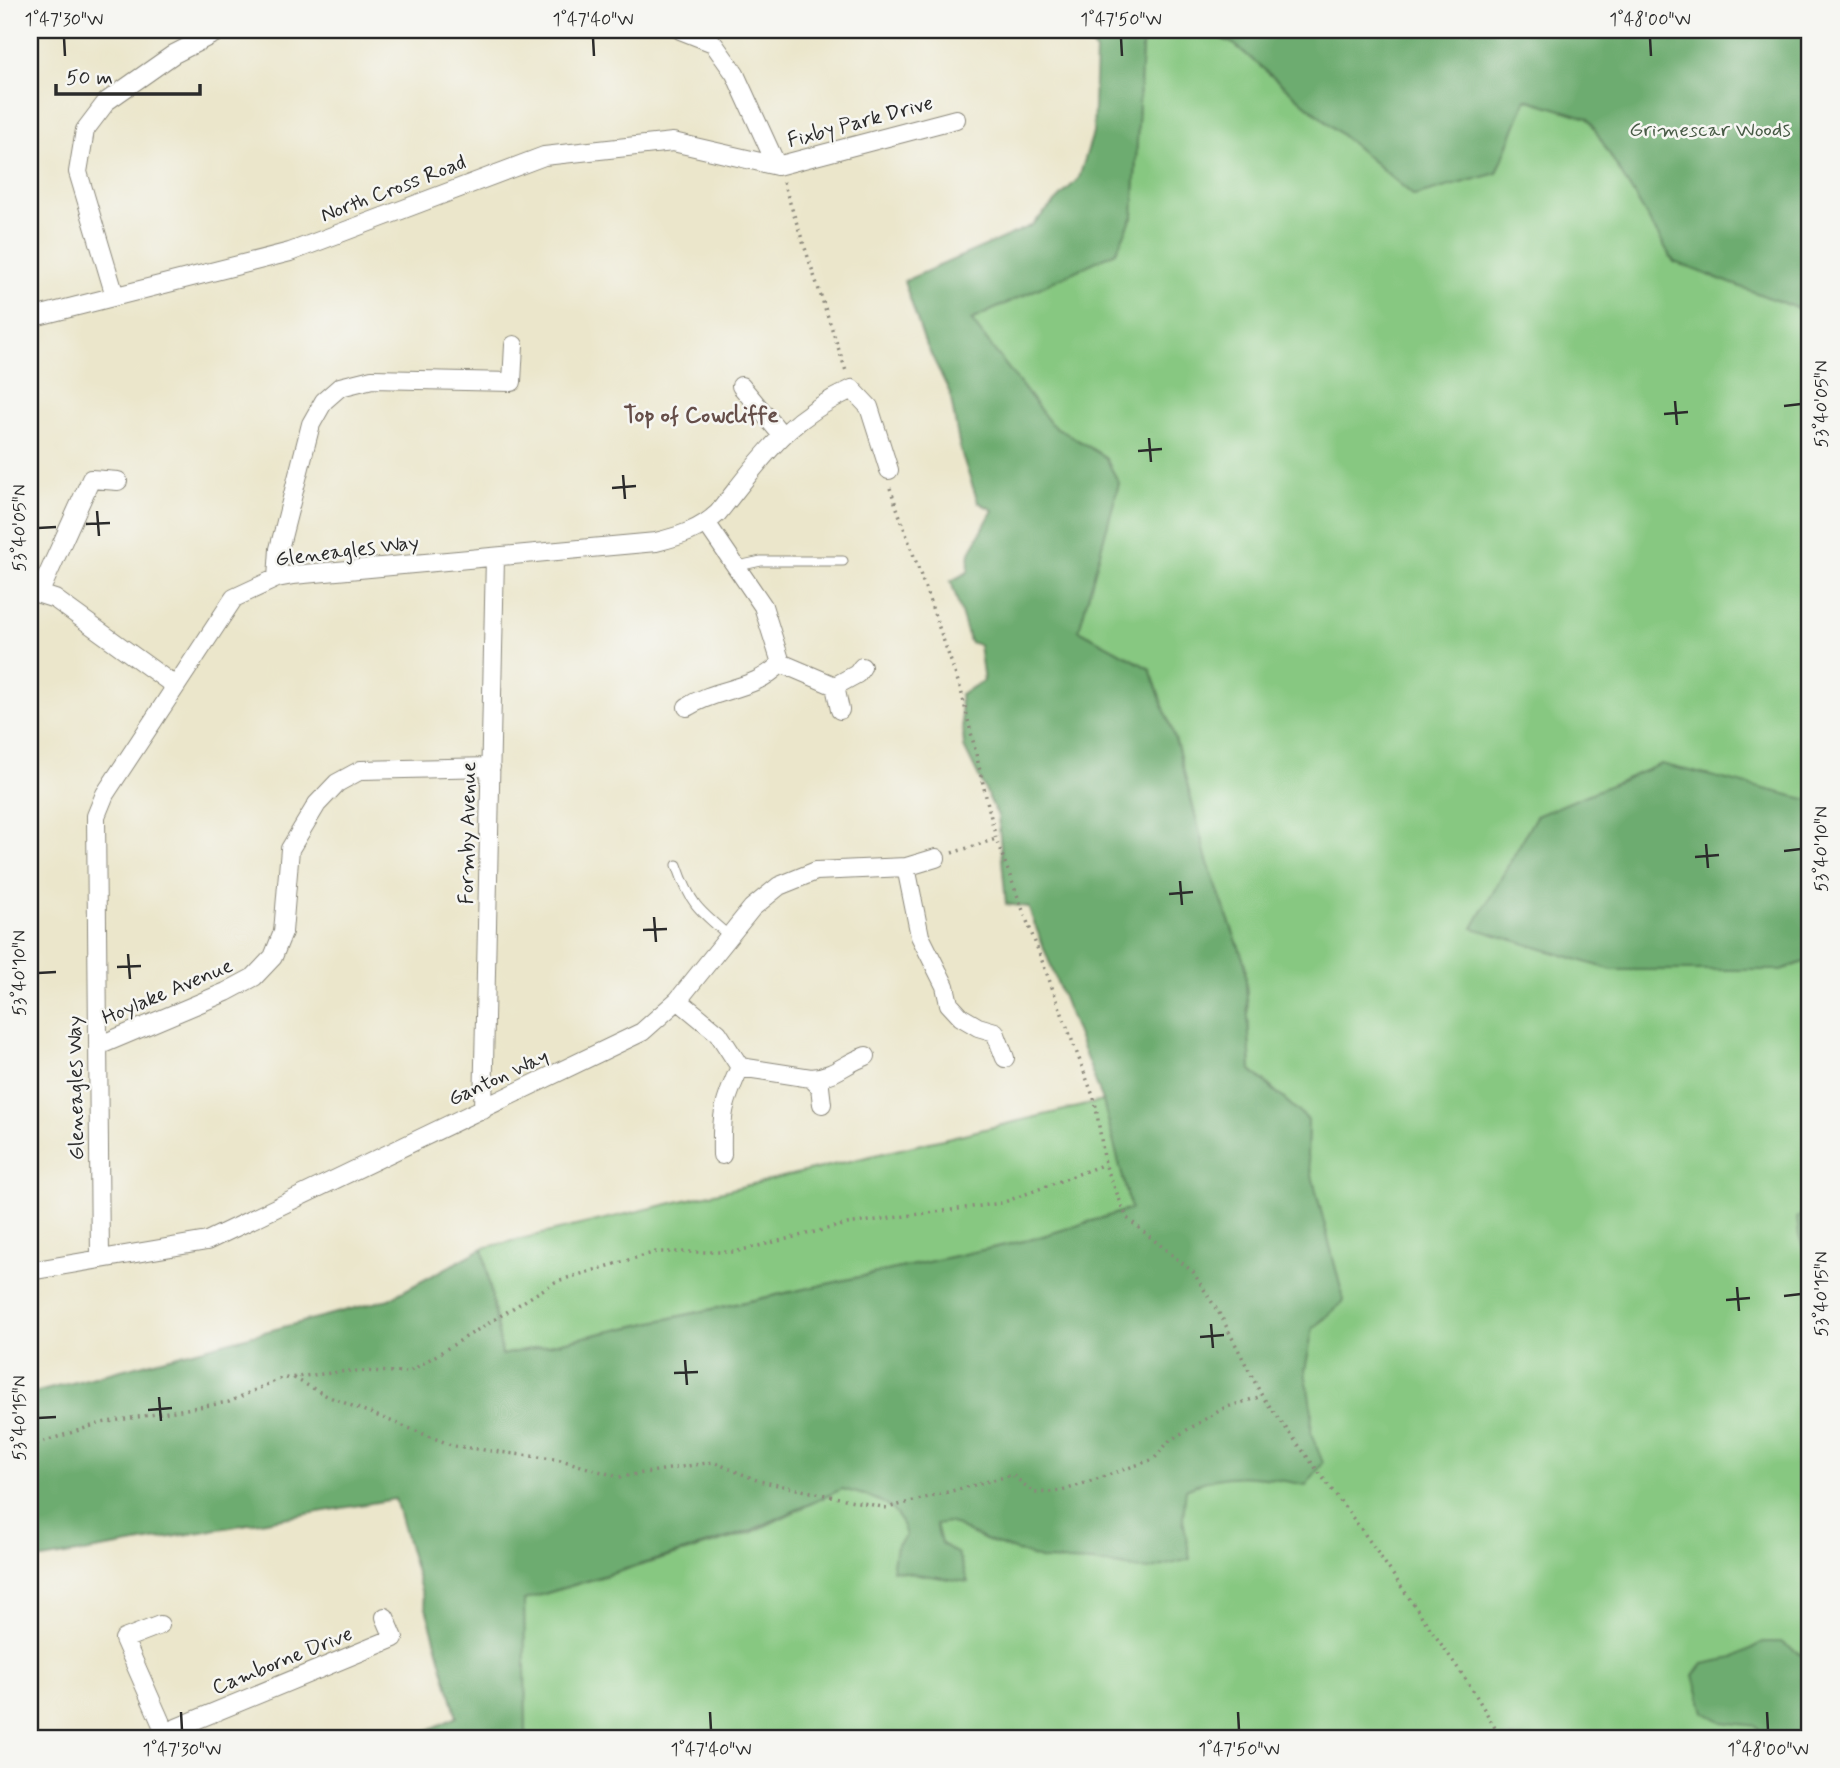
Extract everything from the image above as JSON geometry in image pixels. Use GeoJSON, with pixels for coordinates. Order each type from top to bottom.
{"type":"FeatureCollection","features":[{"type":"Feature","properties":{"kind":"street"},"geometry":{"type":"LineString","coordinates":[[116,296],[78,172],[85,130],[107,101],[174,54],[221,30]]}},
{"type":"Feature","properties":{"kind":"street"},"geometry":{"type":"LineString","coordinates":[[680,30],[713,43],[735,74],[777,166]]}},
{"type":"Feature","properties":{"kind":"street","name":"Fixby Park Drive"},"geometry":{"type":"LineString","coordinates":[[777,166],[956,119]]}},
{"type":"Feature","properties":{"kind":"street","name":"North Cross Road"},"geometry":{"type":"LineString","coordinates":[[30,318],[290,252],[544,156],[673,142],[777,166]]}},
{"type":"Feature","properties":{"kind":"street"},"geometry":{"type":"LineString","coordinates":[[276,578],[279,549],[311,424],[324,401],[340,387],[372,379],[512,382],[514,345]]}},
{"type":"Feature","properties":{"kind":"street"},"geometry":{"type":"LineString","coordinates":[[741,386],[780,434]]}},
{"type":"Feature","properties":{"kind":"street"},"geometry":{"type":"LineString","coordinates":[[852,389],[869,407],[889,470]]}},
{"type":"Feature","properties":{"kind":"street","name":"Gleneagles Way"},"geometry":{"type":"LineString","coordinates":[[100,1259],[96,816],[105,794],[234,598],[276,578],[656,542],[681,536],[707,524],[780,434],[828,400],[852,389]]}},
{"type":"Feature","properties":{"kind":"street"},"geometry":{"type":"LineString","coordinates":[[118,481],[91,479],[35,592],[55,599],[176,686]]}},
{"type":"Feature","properties":{"kind":"street"},"geometry":{"type":"LineString","coordinates":[[707,524],[763,606],[781,663],[835,686]]}},
{"type":"Feature","properties":{"kind":"street","name":"Formby Avenue"},"geometry":{"type":"LineString","coordinates":[[483,1110],[495,557]]}},
{"type":"Feature","properties":{"kind":"street"},"geometry":{"type":"LineString","coordinates":[[687,706],[717,691],[741,688],[768,677],[781,663]]}},
{"type":"Feature","properties":{"kind":"street"},"geometry":{"type":"LineString","coordinates":[[835,686],[856,674],[862,667]]}},
{"type":"Feature","properties":{"kind":"street"},"geometry":{"type":"LineString","coordinates":[[835,686],[841,710]]}},
{"type":"Feature","properties":{"kind":"street","name":"Hoylake Avenue"},"geometry":{"type":"LineString","coordinates":[[98,1046],[226,992],[254,977],[273,957],[283,932],[290,849],[317,804],[337,783],[361,770],[491,767]]}},
{"type":"Feature","properties":{"kind":"street","name":"Ganton Way"},"geometry":{"type":"LineString","coordinates":[[30,1271],[207,1241],[642,1032],[678,1000],[728,935],[764,896],[797,877],[816,871],[906,867],[936,858]]}},
{"type":"Feature","properties":{"kind":"street"},"geometry":{"type":"LineString","coordinates":[[906,867],[920,936],[945,986],[949,1004],[969,1022],[1002,1026],[1005,1058]]}},
{"type":"Feature","properties":{"kind":"street"},"geometry":{"type":"LineString","coordinates":[[678,1000],[718,1033],[740,1068],[811,1078],[828,1077],[852,1060],[866,1056]]}},
{"type":"Feature","properties":{"kind":"street"},"geometry":{"type":"LineString","coordinates":[[722,1155],[721,1117],[724,1101],[740,1068]]}},
{"type":"Feature","properties":{"kind":"street"},"geometry":{"type":"LineString","coordinates":[[811,1078],[820,1087],[822,1104]]}},
{"type":"Feature","properties":{"kind":"street","name":"Camborne Drive"},"geometry":{"type":"LineString","coordinates":[[160,1625],[116,1642],[159,1735],[394,1638],[385,1617]]}},
{"type":"Feature","properties":{"kind":"lane"},"geometry":{"type":"LineString","coordinates":[[737,566],[761,561],[843,561]]}},
{"type":"Feature","properties":{"kind":"lane"},"geometry":{"type":"LineString","coordinates":[[677,864],[688,897],[699,912],[728,935]]}},
{"type":"Feature","properties":{"kind":"path"},"geometry":{"type":"LineString","coordinates":[[777,166],[852,389]]}},
{"type":"Feature","properties":{"kind":"path"},"geometry":{"type":"LineString","coordinates":[[889,470],[886,476],[961,690],[996,839],[1095,1101],[1105,1164],[1128,1218],[1193,1272],[1222,1318],[1262,1396],[1372,1544],[1471,1687],[1501,1738]]}},
{"type":"Feature","properties":{"kind":"path"},"geometry":{"type":"LineString","coordinates":[[936,858],[996,839]]}},
{"type":"Feature","properties":{"kind":"path"},"geometry":{"type":"LineString","coordinates":[[30,1446],[101,1423],[229,1402],[279,1379],[348,1371],[408,1372],[557,1281],[656,1252],[734,1252],[847,1224],[1002,1203],[1105,1164]]}},
{"type":"Feature","properties":{"kind":"path"},"geometry":{"type":"LineString","coordinates":[[293,1377],[327,1396],[454,1446],[561,1460],[619,1477],[713,1462],[760,1481],[887,1508],[1012,1475],[1035,1493],[1062,1491],[1154,1460],[1170,1440],[1224,1408],[1262,1396]]}},
{"type":"Feature","properties":{"kind":"green space"},"geometry":{"type":"Polygon","coordinates":[[[1078,30],[1143,30],[1133,216],[1116,252],[971,320],[1051,424],[1105,457],[1119,483],[1079,630],[1150,669],[1177,745],[1207,861],[1245,964],[1251,1070],[1308,1120],[1307,1156],[1344,1301],[1313,1328],[1305,1371],[1312,1411],[1311,1433],[1323,1463],[1306,1485],[1245,1476],[1215,1479],[1186,1489],[1183,1518],[1190,1559],[1148,1570],[1092,1562],[1043,1560],[985,1540],[949,1522],[936,1524],[941,1543],[958,1554],[968,1582],[892,1570],[896,1547],[906,1536],[897,1515],[883,1503],[842,1489],[750,1531],[524,1600],[526,1733],[546,1738],[411,1738],[457,1717],[395,1499],[30,1561],[30,1394],[389,1299],[483,1248],[502,1355],[1033,1239],[1131,1209],[1103,1101],[1028,907],[1006,904],[998,816],[964,747],[960,694],[984,681],[979,645],[970,642],[951,581],[968,572],[970,552],[993,510],[978,502],[960,449],[950,393],[924,340],[904,281],[1031,226],[1079,178],[1093,133],[1096,51],[1078,30]]]}},
{"type":"Feature","properties":{"kind":"green space"},"geometry":{"type":"Polygon","coordinates":[[[1143,30],[1202,30],[1234,44],[1414,196],[1497,173],[1526,99],[1588,118],[1674,262],[1810,313],[1810,1738],[546,1738],[526,1734],[524,1600],[753,1532],[980,1421],[1293,1347],[1344,1301],[1307,1156],[1308,1120],[1251,1070],[1245,964],[1207,861],[1177,745],[1150,669],[1078,630],[1119,483],[1105,457],[1051,424],[971,320],[1116,251],[1133,215],[1143,30]]]}},
{"type":"Feature","properties":{"kind":"green space","name":"Grimescar Woods"},"geometry":{"type":"Polygon","coordinates":[[[1202,30],[1810,30],[1810,313],[1674,262],[1588,118],[1526,99],[1497,173],[1414,196],[1234,44],[1202,30]]]}},
{"type":"Feature","properties":{"kind":"green space"},"geometry":{"type":"Polygon","coordinates":[[[1661,764],[1810,800],[1810,960],[1781,970],[1612,970],[1473,928],[1536,816],[1661,764]]]}},
{"type":"Feature","properties":{"kind":"green space"},"geometry":{"type":"Polygon","coordinates":[[[1103,1101],[1131,1209],[1033,1239],[502,1355],[483,1248],[1103,1101]]]}},
{"type":"Feature","properties":{"kind":"green space"},"geometry":{"type":"Polygon","coordinates":[[[1810,1210],[1810,1265],[1799,1236],[1797,1218],[1810,1210]]]}},
{"type":"Feature","properties":{"kind":"green space"},"geometry":{"type":"Polygon","coordinates":[[[1763,1642],[1781,1642],[1810,1660],[1810,1738],[1763,1738],[1757,1726],[1722,1722],[1704,1712],[1694,1675],[1703,1664],[1733,1658],[1763,1642]]]}},
{"type":"Feature","properties":{"kind":"district","name":"Top of Cowcliffe"},"geometry":{"type":"Point","coordinates":[701,414]}}]}
